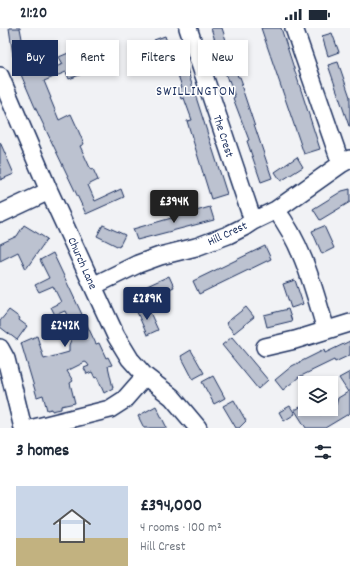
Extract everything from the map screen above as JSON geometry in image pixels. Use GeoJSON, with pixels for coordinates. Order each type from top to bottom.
{"type":"FeatureCollection","features":[{"type":"Feature","properties":{"kind":"street","name":"The Crest"},"geometry":{"type":"LineString","coordinates":[[188,28],[252,221]]}},
{"type":"Feature","properties":{"kind":"street"},"geometry":{"type":"LineString","coordinates":[[294,28],[345,162]]}},
{"type":"Feature","properties":{"kind":"street","name":"Church Lane"},"geometry":{"type":"LineString","coordinates":[[1,80],[49,191],[116,336],[130,359],[145,376],[172,397],[198,428]]}},
{"type":"Feature","properties":{"kind":"street","name":"Hill Crest"},"geometry":{"type":"LineString","coordinates":[[93,286],[138,264],[196,247],[244,227],[252,221],[276,210],[345,162]]}},
{"type":"Feature","properties":{"kind":"street"},"geometry":{"type":"LineString","coordinates":[[0,214],[49,191]]}},
{"type":"Feature","properties":{"kind":"street"},"geometry":{"type":"LineString","coordinates":[[276,210],[286,223],[299,246],[326,330]]}},
{"type":"Feature","properties":{"kind":"street"},"geometry":{"type":"LineString","coordinates":[[265,347],[295,340],[350,322]]}},
{"type":"Feature","properties":{"kind":"street"},"geometry":{"type":"LineString","coordinates":[[0,348],[6,359],[24,428]]}},
{"type":"Feature","properties":{"kind":"street"},"geometry":{"type":"LineString","coordinates":[[34,428],[110,409],[124,400],[145,376]]}},
{"type":"Feature","properties":{"kind":"building"},"geometry":{"type":"Polygon","coordinates":[[[9,28],[20,28],[22,40],[12,40],[12,49],[9,28]]]}},
{"type":"Feature","properties":{"kind":"building"},"geometry":{"type":"Polygon","coordinates":[[[211,28],[222,28],[226,40],[215,40],[211,28]]]}},
{"type":"Feature","properties":{"kind":"building"},"geometry":{"type":"Polygon","coordinates":[[[261,28],[281,28],[320,149],[304,154],[261,28]]]}},
{"type":"Feature","properties":{"kind":"building"},"geometry":{"type":"Polygon","coordinates":[[[332,33],[339,52],[328,56],[322,36],[332,33]]]}},
{"type":"Feature","properties":{"kind":"building"},"geometry":{"type":"Polygon","coordinates":[[[165,36],[166,40],[154,40],[165,36]]]}},
{"type":"Feature","properties":{"kind":"building"},"geometry":{"type":"Polygon","coordinates":[[[66,54],[66,72],[58,75],[58,66],[63,64],[59,57],[66,54]]]}},
{"type":"Feature","properties":{"kind":"building"},"geometry":{"type":"Polygon","coordinates":[[[338,62],[350,97],[350,126],[328,65],[338,62]]]}},
{"type":"Feature","properties":{"kind":"building"},"geometry":{"type":"Polygon","coordinates":[[[22,76],[56,76],[44,81],[59,120],[71,114],[76,125],[84,144],[80,146],[91,170],[93,169],[98,180],[88,185],[95,201],[121,189],[124,197],[86,214],[22,76]]]}},
{"type":"Feature","properties":{"kind":"building"},"geometry":{"type":"Polygon","coordinates":[[[68,76],[77,76],[69,79],[68,76]]]}},
{"type":"Feature","properties":{"kind":"building"},"geometry":{"type":"Polygon","coordinates":[[[178,76],[189,76],[227,194],[211,199],[187,121],[192,120],[184,98],[181,99],[178,88],[182,87],[178,76]]]}},
{"type":"Feature","properties":{"kind":"building"},"geometry":{"type":"Polygon","coordinates":[[[226,76],[240,77],[243,85],[241,85],[272,178],[261,182],[247,141],[249,140],[233,98],[235,97],[229,80],[228,81],[226,76]]]}},
{"type":"Feature","properties":{"kind":"building"},"geometry":{"type":"Polygon","coordinates":[[[0,142],[14,174],[0,180],[0,142]]]}},
{"type":"Feature","properties":{"kind":"building"},"geometry":{"type":"Polygon","coordinates":[[[297,157],[303,167],[281,181],[275,172],[297,157]]]}},
{"type":"Feature","properties":{"kind":"building"},"geometry":{"type":"Polygon","coordinates":[[[350,189],[350,202],[320,220],[313,209],[342,191],[350,189]]]}},
{"type":"Feature","properties":{"kind":"building"},"geometry":{"type":"Polygon","coordinates":[[[210,207],[214,220],[137,240],[133,229],[210,207]]]}},
{"type":"Feature","properties":{"kind":"building"},"geometry":{"type":"Polygon","coordinates":[[[24,225],[47,239],[26,269],[18,252],[0,261],[0,244],[17,236],[24,225]]]}},
{"type":"Feature","properties":{"kind":"building"},"geometry":{"type":"Polygon","coordinates":[[[103,225],[125,235],[119,247],[97,236],[103,225]]]}},
{"type":"Feature","properties":{"kind":"building"},"geometry":{"type":"Polygon","coordinates":[[[324,226],[334,248],[322,254],[312,231],[324,226]]]}},
{"type":"Feature","properties":{"kind":"building"},"geometry":{"type":"Polygon","coordinates":[[[265,246],[271,259],[199,294],[193,281],[265,246]]]}},
{"type":"Feature","properties":{"kind":"building"},"geometry":{"type":"Polygon","coordinates":[[[53,253],[96,344],[99,343],[106,358],[108,357],[112,365],[108,366],[113,388],[104,393],[97,377],[95,378],[92,372],[87,374],[84,368],[89,366],[85,362],[67,371],[73,381],[70,383],[75,403],[61,406],[61,409],[52,411],[52,409],[47,410],[43,395],[37,397],[21,343],[37,336],[44,359],[69,352],[70,337],[76,334],[65,311],[55,315],[51,307],[61,302],[53,286],[39,292],[35,285],[49,278],[40,260],[53,253]]]}},
{"type":"Feature","properties":{"kind":"building"},"geometry":{"type":"Polygon","coordinates":[[[169,276],[174,287],[152,297],[147,286],[169,276]]]}},
{"type":"Feature","properties":{"kind":"building"},"geometry":{"type":"Polygon","coordinates":[[[295,280],[303,304],[291,308],[283,284],[295,280]]]}},
{"type":"Feature","properties":{"kind":"building"},"geometry":{"type":"Polygon","coordinates":[[[246,307],[254,317],[234,333],[226,323],[246,307]]]}},
{"type":"Feature","properties":{"kind":"building"},"geometry":{"type":"Polygon","coordinates":[[[148,308],[158,330],[147,335],[137,312],[148,308]]]}},
{"type":"Feature","properties":{"kind":"building"},"geometry":{"type":"Polygon","coordinates":[[[288,309],[292,321],[267,327],[264,315],[288,309]]]}},
{"type":"Feature","properties":{"kind":"building"},"geometry":{"type":"Polygon","coordinates":[[[9,310],[20,318],[19,320],[27,326],[17,340],[0,327],[0,321],[9,310]]]}},
{"type":"Feature","properties":{"kind":"building"},"geometry":{"type":"Polygon","coordinates":[[[232,337],[268,380],[258,389],[222,345],[232,337]]]}},
{"type":"Feature","properties":{"kind":"building"},"geometry":{"type":"Polygon","coordinates":[[[350,341],[350,355],[335,362],[334,360],[301,376],[298,376],[298,378],[283,390],[275,380],[292,366],[324,350],[325,353],[350,341]]]}},
{"type":"Feature","properties":{"kind":"building"},"geometry":{"type":"Polygon","coordinates":[[[191,350],[204,373],[193,379],[181,356],[191,350]]]}},
{"type":"Feature","properties":{"kind":"building"},"geometry":{"type":"Polygon","coordinates":[[[350,372],[350,413],[325,428],[306,428],[298,416],[338,416],[338,398],[348,392],[339,378],[350,372]]]}},
{"type":"Feature","properties":{"kind":"building"},"geometry":{"type":"Polygon","coordinates":[[[213,376],[225,398],[214,404],[202,382],[213,376]]]}},
{"type":"Feature","properties":{"kind":"building"},"geometry":{"type":"Polygon","coordinates":[[[234,400],[246,421],[239,428],[236,428],[223,406],[234,400]]]}},
{"type":"Feature","properties":{"kind":"building"},"geometry":{"type":"Polygon","coordinates":[[[156,406],[167,428],[144,428],[138,416],[156,406]]]}},
{"type":"Feature","properties":{"kind":"building"},"geometry":{"type":"Polygon","coordinates":[[[290,406],[295,414],[284,421],[279,412],[290,406]]]}},
{"type":"Feature","properties":{"kind":"building"},"geometry":{"type":"Polygon","coordinates":[[[298,408],[298,415],[294,409],[298,408]]]}},
{"type":"Feature","properties":{"kind":"district","name":"SWILLINGTON"},"geometry":{"type":"Point","coordinates":[196,90]}}]}
